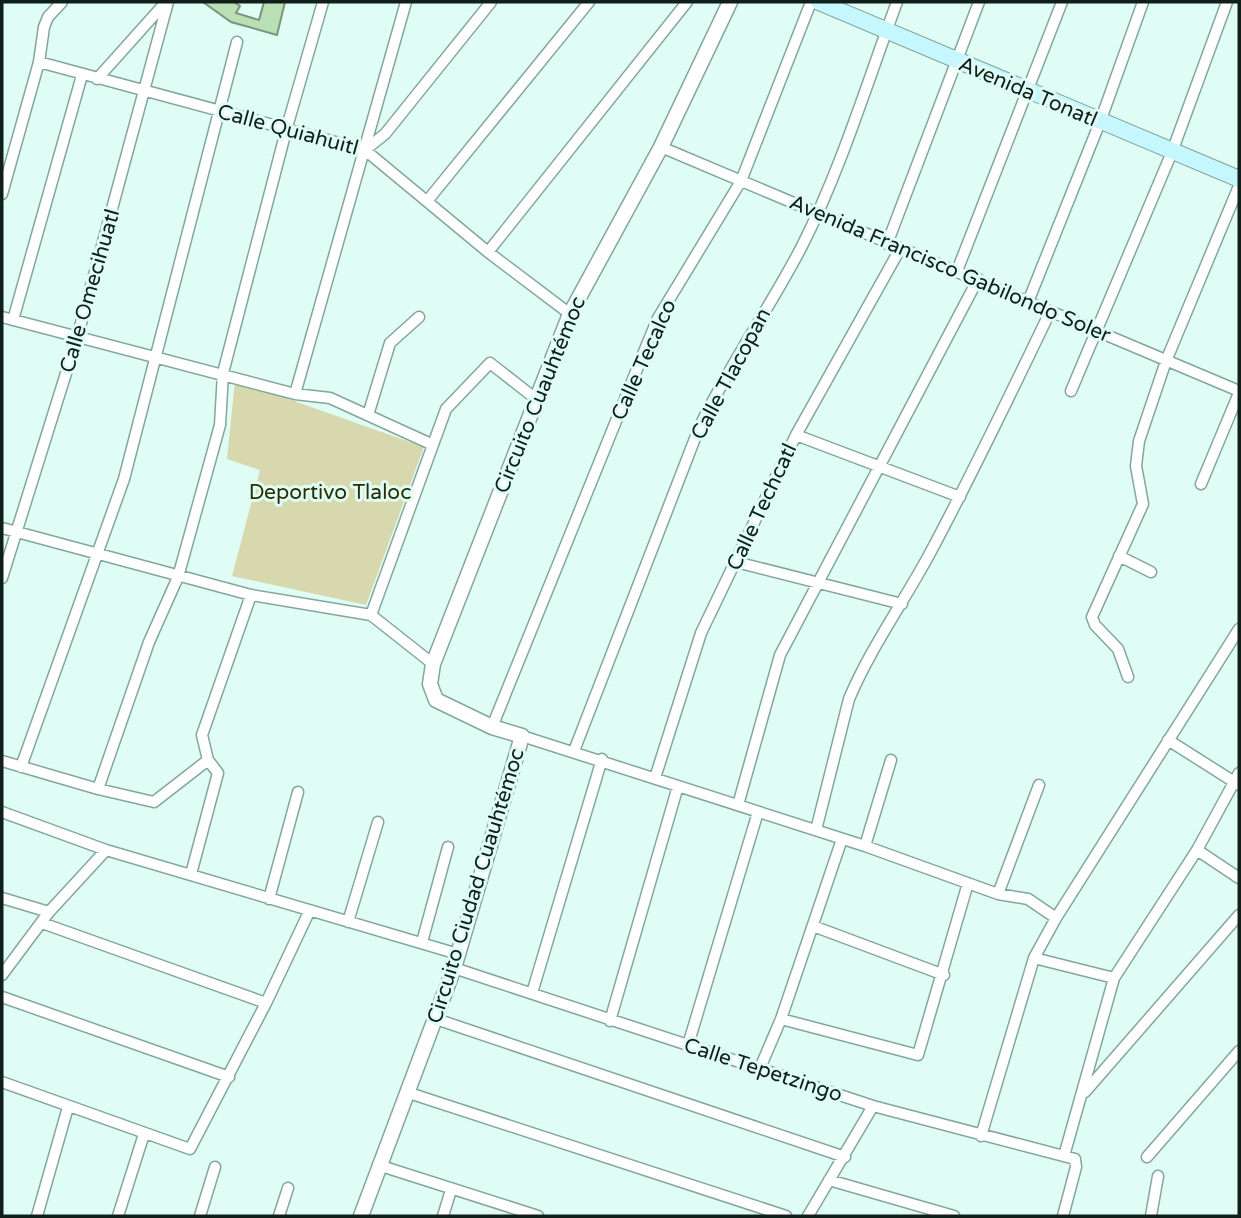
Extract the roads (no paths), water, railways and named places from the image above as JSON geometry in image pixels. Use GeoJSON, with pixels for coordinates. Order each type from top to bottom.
{"type":"FeatureCollection","features":[{"type":"Feature","properties":{"kind":"main road","name":"Avenida Tonatl"},"geometry":{"type":"LineString","coordinates":[[819,2],[1239,179]]}},
{"type":"Feature","properties":{"kind":"street"},"geometry":{"type":"LineString","coordinates":[[2,194],[39,62],[48,17],[62,2]]}},
{"type":"Feature","properties":{"kind":"street"},"geometry":{"type":"LineString","coordinates":[[97,79],[167,2]]}},
{"type":"Feature","properties":{"kind":"street","name":"Calle Omecihuatl"},"geometry":{"type":"LineString","coordinates":[[2,578],[77,338],[146,92],[167,2]]}},
{"type":"Feature","properties":{"kind":"street"},"geometry":{"type":"LineString","coordinates":[[98,789],[149,642],[178,577],[220,425],[223,373],[287,127],[323,2]]}},
{"type":"Feature","properties":{"kind":"street"},"geometry":{"type":"LineString","coordinates":[[295,394],[406,2]]}},
{"type":"Feature","properties":{"kind":"street"},"geometry":{"type":"LineString","coordinates":[[365,150],[386,134],[491,2]]}},
{"type":"Feature","properties":{"kind":"street"},"geometry":{"type":"LineString","coordinates":[[428,200],[589,2]]}},
{"type":"Feature","properties":{"kind":"street"},"geometry":{"type":"LineString","coordinates":[[488,252],[687,2]]}},
{"type":"Feature","properties":{"kind":"street","name":"Circuito Cuauhtémoc"},"geometry":{"type":"LineString","coordinates":[[430,684],[433,664],[570,314],[661,147],[730,2]]}},
{"type":"Feature","properties":{"kind":"street","name":"Calle Tecalco"},"geometry":{"type":"LineString","coordinates":[[492,727],[658,318],[741,181],[811,2]]}},
{"type":"Feature","properties":{"kind":"street","name":"Calle Tlacopan"},"geometry":{"type":"LineString","coordinates":[[574,751],[699,428],[718,389],[801,248],[817,213],[897,2]]}},
{"type":"Feature","properties":{"kind":"street"},"geometry":{"type":"LineString","coordinates":[[887,244],[979,2]]}},
{"type":"Feature","properties":{"kind":"street"},"geometry":{"type":"LineString","coordinates":[[957,271],[1062,2]]}},
{"type":"Feature","properties":{"kind":"street"},"geometry":{"type":"LineString","coordinates":[[1028,302],[1100,122],[1143,2]]}},
{"type":"Feature","properties":{"kind":"street"},"geometry":{"type":"LineString","coordinates":[[1071,391],[1172,152],[1227,2]]}},
{"type":"Feature","properties":{"kind":"street"},"geometry":{"type":"LineString","coordinates":[[20,767],[124,479],[217,110],[237,42]]}},
{"type":"Feature","properties":{"kind":"street","name":"Calle Quiahuitl"},"geometry":{"type":"LineString","coordinates":[[39,62],[365,150],[488,252],[570,314]]}},
{"type":"Feature","properties":{"kind":"street"},"geometry":{"type":"LineString","coordinates":[[82,75],[7,318],[295,394],[330,398],[431,444]]}},
{"type":"Feature","properties":{"kind":"street","name":"Avenida Francisco Gabilondo Soler"},"geometry":{"type":"LineString","coordinates":[[661,147],[887,244],[978,279],[1239,392]]}},
{"type":"Feature","properties":{"kind":"street"},"geometry":{"type":"LineString","coordinates":[[1128,677],[1118,649],[1095,625],[1092,617],[1143,504],[1136,466],[1139,441],[1166,361],[1239,186]]}},
{"type":"Feature","properties":{"kind":"street","name":"Calle Techcatl"},"geometry":{"type":"LineString","coordinates":[[655,778],[694,648],[796,435],[900,249]]}},
{"type":"Feature","properties":{"kind":"street"},"geometry":{"type":"LineString","coordinates":[[738,805],[780,655],[978,279]]}},
{"type":"Feature","properties":{"kind":"street"},"geometry":{"type":"LineString","coordinates":[[816,830],[849,699],[857,679],[902,604],[960,497],[1051,312]]}},
{"type":"Feature","properties":{"kind":"street"},"geometry":{"type":"LineString","coordinates":[[368,415],[390,343],[419,317]]}},
{"type":"Feature","properties":{"kind":"street"},"geometry":{"type":"LineString","coordinates":[[371,615],[431,444],[446,409],[486,364],[495,365],[536,399]]}},
{"type":"Feature","properties":{"kind":"street"},"geometry":{"type":"LineString","coordinates":[[1201,484],[1239,392]]}},
{"type":"Feature","properties":{"kind":"street"},"geometry":{"type":"LineString","coordinates":[[796,435],[960,497]]}},
{"type":"Feature","properties":{"kind":"street"},"geometry":{"type":"LineString","coordinates":[[2,528],[97,556],[251,595],[371,615],[433,664]]}},
{"type":"Feature","properties":{"kind":"street"},"geometry":{"type":"LineString","coordinates":[[1119,556],[1151,572]]}},
{"type":"Feature","properties":{"kind":"street"},"geometry":{"type":"LineString","coordinates":[[736,562],[902,604]]}},
{"type":"Feature","properties":{"kind":"street"},"geometry":{"type":"LineString","coordinates":[[191,874],[218,773],[208,760],[202,734],[251,595]]}},
{"type":"Feature","properties":{"kind":"street"},"geometry":{"type":"LineString","coordinates":[[981,1136],[1034,958],[1056,918],[1239,629]]}},
{"type":"Feature","properties":{"kind":"street","name":"Circuito Ciudad Cuauhtémoc"},"geometry":{"type":"LineString","coordinates":[[361,1216],[456,961],[522,736],[492,727],[436,699],[430,684]]}},
{"type":"Feature","properties":{"kind":"street"},"geometry":{"type":"LineString","coordinates":[[522,736],[602,759],[865,846],[998,894],[1037,902],[1056,918]]}},
{"type":"Feature","properties":{"kind":"street"},"geometry":{"type":"LineString","coordinates":[[1063,1216],[1076,1167],[1069,1158],[1082,1097],[1114,978],[1197,850],[1237,780],[1168,740]]}},
{"type":"Feature","properties":{"kind":"street"},"geometry":{"type":"LineString","coordinates":[[532,993],[602,759]]}},
{"type":"Feature","properties":{"kind":"street"},"geometry":{"type":"LineString","coordinates":[[2,761],[154,802],[208,760]]}},
{"type":"Feature","properties":{"kind":"street"},"geometry":{"type":"LineString","coordinates":[[865,846],[891,760]]}},
{"type":"Feature","properties":{"kind":"street"},"geometry":{"type":"LineString","coordinates":[[998,894],[1039,785]]}},
{"type":"Feature","properties":{"kind":"street"},"geometry":{"type":"LineString","coordinates":[[610,1021],[678,786]]}},
{"type":"Feature","properties":{"kind":"street"},"geometry":{"type":"LineString","coordinates":[[269,899],[298,792]]}},
{"type":"Feature","properties":{"kind":"street","name":"Calle Tepetzingo"},"geometry":{"type":"LineString","coordinates":[[2,812],[106,850],[309,912],[422,942],[456,961],[532,993],[610,1021],[873,1106],[1069,1158]]}},
{"type":"Feature","properties":{"kind":"street"},"geometry":{"type":"LineString","coordinates":[[688,1045],[758,812]]}},
{"type":"Feature","properties":{"kind":"street"},"geometry":{"type":"LineString","coordinates":[[348,922],[378,822]]}},
{"type":"Feature","properties":{"kind":"street"},"geometry":{"type":"LineString","coordinates":[[760,1069],[842,839]]}},
{"type":"Feature","properties":{"kind":"street"},"geometry":{"type":"LineString","coordinates":[[422,942],[448,848]]}},
{"type":"Feature","properties":{"kind":"street"},"geometry":{"type":"LineString","coordinates":[[2,975],[49,912],[106,850]]}},
{"type":"Feature","properties":{"kind":"street"},"geometry":{"type":"LineString","coordinates":[[1197,850],[1239,878]]}},
{"type":"Feature","properties":{"kind":"street"},"geometry":{"type":"LineString","coordinates":[[780,1019],[918,1055],[944,975],[968,883]]}},
{"type":"Feature","properties":{"kind":"street"},"geometry":{"type":"LineString","coordinates":[[2,898],[49,912]]}},
{"type":"Feature","properties":{"kind":"street"},"geometry":{"type":"LineString","coordinates":[[2,1082],[190,1149],[229,1077],[309,912]]}},
{"type":"Feature","properties":{"kind":"street"},"geometry":{"type":"LineString","coordinates":[[1082,1097],[1239,915]]}},
{"type":"Feature","properties":{"kind":"street"},"geometry":{"type":"LineString","coordinates":[[41,923],[266,1003]]}},
{"type":"Feature","properties":{"kind":"street"},"geometry":{"type":"LineString","coordinates":[[813,926],[944,975]]}},
{"type":"Feature","properties":{"kind":"street"},"geometry":{"type":"LineString","coordinates":[[1034,958],[1114,978]]}},
{"type":"Feature","properties":{"kind":"street"},"geometry":{"type":"LineString","coordinates":[[2,997],[229,1077]]}},
{"type":"Feature","properties":{"kind":"street"},"geometry":{"type":"LineString","coordinates":[[436,1019],[845,1157]]}},
{"type":"Feature","properties":{"kind":"street"},"geometry":{"type":"LineString","coordinates":[[1147,1157],[1239,1051]]}},
{"type":"Feature","properties":{"kind":"street"},"geometry":{"type":"LineString","coordinates":[[407,1092],[786,1216]]}},
{"type":"Feature","properties":{"kind":"street"},"geometry":{"type":"LineString","coordinates":[[808,1216],[873,1106]]}},
{"type":"Feature","properties":{"kind":"street"},"geometry":{"type":"LineString","coordinates":[[37,1216],[68,1107]]}},
{"type":"Feature","properties":{"kind":"street"},"geometry":{"type":"LineString","coordinates":[[118,1216],[144,1133]]}},
{"type":"Feature","properties":{"kind":"street"},"geometry":{"type":"LineString","coordinates":[[379,1165],[524,1214],[538,1216]]}},
{"type":"Feature","properties":{"kind":"street"},"geometry":{"type":"LineString","coordinates":[[200,1216],[215,1167]]}},
{"type":"Feature","properties":{"kind":"street"},"geometry":{"type":"LineString","coordinates":[[1151,1216],[1158,1176]]}},
{"type":"Feature","properties":{"kind":"street"},"geometry":{"type":"LineString","coordinates":[[829,1180],[954,1216]]}},
{"type":"Feature","properties":{"kind":"street"},"geometry":{"type":"LineString","coordinates":[[279,1216],[288,1188]]}},
{"type":"Feature","properties":{"kind":"street"},"geometry":{"type":"LineString","coordinates":[[443,1216],[451,1190]]}},
{"type":"Feature","properties":{"kind":"park label","name":"Deportivo Tlaloc"},"geometry":{"type":"Point","coordinates":[330,492]}}]}
